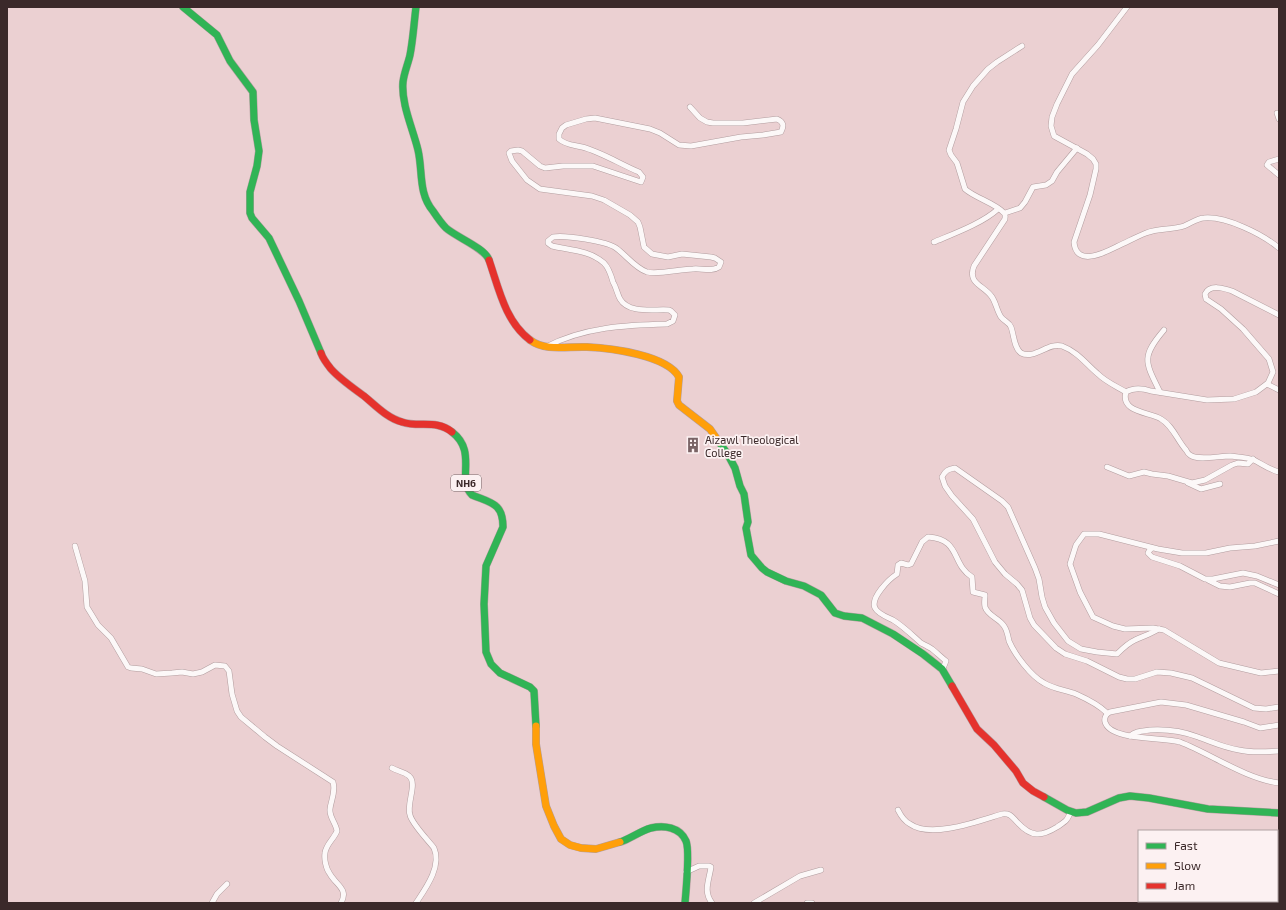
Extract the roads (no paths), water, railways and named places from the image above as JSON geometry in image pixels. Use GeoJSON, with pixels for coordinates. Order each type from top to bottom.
{"type":"FeatureCollection","features":[{"type":"Feature","properties":{"kind":"main road","name":"NH6"},"geometry":{"type":"LineString","coordinates":[[183,7],[217,35],[230,61],[252,92],[254,120],[259,151],[257,166],[250,192],[250,213],[252,218],[269,238],[299,301],[323,358],[331,369],[348,384],[393,419],[403,423],[439,425],[446,427],[456,435],[462,442],[465,450],[466,484],[469,492],[475,497],[492,503],[501,512],[503,527],[486,566],[485,574],[484,604],[486,652],[491,664],[500,673],[530,687],[534,691],[536,744],[546,806],[561,839],[570,845],[581,848],[596,849],[623,841],[650,828],[666,826],[675,829],[686,841],[687,854],[685,903]]}},
{"type":"Feature","properties":{"kind":"main road"},"geometry":{"type":"LineString","coordinates":[[416,7],[410,54],[403,82],[403,91],[408,117],[418,151],[421,180],[426,201],[430,208],[446,228],[481,250],[488,257],[512,321],[530,341],[546,347],[602,348],[638,355],[655,360],[672,368],[679,377],[677,401],[710,429],[727,453],[735,468],[744,494],[748,522],[746,528],[751,555],[767,572],[786,581],[804,586],[821,595],[835,613],[844,616],[862,618],[893,634],[942,669],[977,729],[994,745],[1016,771],[1023,783],[1033,791],[1060,806],[1076,813],[1087,812],[1120,798],[1130,796],[1208,809],[1279,813]]}},
{"type":"Feature","properties":{"kind":"street"},"geometry":{"type":"LineString","coordinates":[[1127,7],[1095,48],[1072,74],[1052,117],[1051,126],[1054,136],[1087,154],[1093,159],[1096,169],[1090,195],[1074,242],[1076,250],[1086,257],[1099,255],[1148,232],[1183,226],[1203,218],[1216,218],[1251,230],[1272,242],[1279,248]]}},
{"type":"Feature","properties":{"kind":"street"},"geometry":{"type":"LineString","coordinates":[[1022,46],[993,65],[966,96],[961,105],[949,150],[957,163],[965,189],[1005,213],[1020,208],[1033,188],[1046,185],[1052,181],[1057,172],[1077,148]]}},
{"type":"Feature","properties":{"kind":"street"},"geometry":{"type":"LineString","coordinates":[[546,347],[561,339],[606,328],[626,325],[667,324],[673,321],[675,315],[668,310],[635,309],[628,307],[620,298],[609,270],[603,263],[579,251],[548,244],[548,241],[553,237],[561,236],[612,245],[634,264],[648,272],[655,273],[696,268],[716,270],[720,268],[721,262],[711,257],[682,254],[668,257],[652,254],[644,247],[638,222],[630,215],[604,200],[592,196],[540,189],[526,180],[512,161],[509,153],[511,151],[518,150],[545,168],[563,166],[594,166],[641,182],[643,177],[638,172],[590,149],[562,142],[559,139],[559,134],[562,128],[578,121],[595,118],[650,128],[679,145],[691,146],[741,137],[781,132],[783,125],[782,122],[777,119],[743,123],[707,122],[700,118],[690,107]]}},
{"type":"Feature","properties":{"kind":"street"},"geometry":{"type":"LineString","coordinates":[[1277,113],[1279,119]]}},
{"type":"Feature","properties":{"kind":"street"},"geometry":{"type":"LineString","coordinates":[[1279,159],[1267,164],[1279,175]]}},
{"type":"Feature","properties":{"kind":"street"},"geometry":{"type":"LineString","coordinates":[[934,242],[983,220],[998,209]]}},
{"type":"Feature","properties":{"kind":"street"},"geometry":{"type":"LineString","coordinates":[[1005,213],[1005,219],[974,266],[972,275],[975,281],[991,296],[1002,318],[1011,327],[1019,350],[1024,354],[1032,354],[1055,345],[1061,346],[1074,352],[1107,382],[1126,392]]}},
{"type":"Feature","properties":{"kind":"street"},"geometry":{"type":"LineString","coordinates":[[1126,392],[1135,388],[1144,388],[1207,400],[1234,399],[1256,392],[1267,384],[1273,372],[1269,359],[1243,329],[1221,309],[1206,299],[1205,294],[1206,291],[1211,288],[1232,291],[1279,315]]}},
{"type":"Feature","properties":{"kind":"street"},"geometry":{"type":"LineString","coordinates":[[1160,392],[1148,368],[1148,358],[1153,343],[1164,330]]}},
{"type":"Feature","properties":{"kind":"street"},"geometry":{"type":"LineString","coordinates":[[1267,384],[1279,390]]}},
{"type":"Feature","properties":{"kind":"street"},"geometry":{"type":"LineString","coordinates":[[1126,392],[1126,400],[1133,409],[1137,412],[1160,418],[1171,427],[1181,445],[1190,455],[1198,458],[1228,456],[1253,459],[1274,471],[1279,472]]}},
{"type":"Feature","properties":{"kind":"street"},"geometry":{"type":"LineString","coordinates":[[1107,467],[1129,476],[1144,472],[1168,476],[1192,483],[1202,482],[1225,468],[1238,463],[1248,464],[1253,459]]}},
{"type":"Feature","properties":{"kind":"street"},"geometry":{"type":"LineString","coordinates":[[1159,629],[1135,640],[1117,654],[1081,649],[1068,641],[1048,615],[1035,568],[1008,507],[998,498],[955,468],[944,472],[942,477],[945,486],[973,520],[995,562],[1022,590],[1030,618],[1034,625],[1056,648],[1065,654],[1087,661],[1119,677],[1135,679],[1157,672],[1172,673],[1200,682],[1254,708],[1266,710],[1279,707]]}},
{"type":"Feature","properties":{"kind":"street"},"geometry":{"type":"LineString","coordinates":[[1186,482],[1202,489],[1220,484]]}},
{"type":"Feature","properties":{"kind":"street"},"geometry":{"type":"LineString","coordinates":[[1279,542],[1230,548],[1206,553],[1182,553],[1152,548],[1099,534],[1084,534],[1076,545],[1070,564],[1080,592],[1093,617],[1113,626],[1125,629],[1154,628],[1164,630],[1220,663],[1261,673],[1279,671]]}},
{"type":"Feature","properties":{"kind":"street"},"geometry":{"type":"LineString","coordinates":[[942,669],[946,661],[895,621],[880,613],[874,606],[881,589],[892,577],[897,574],[898,566],[901,563],[908,565],[910,564],[922,542],[928,537],[936,537],[951,546],[963,570],[972,577],[973,592],[985,595],[986,608],[993,617],[1000,620],[1016,653],[1027,668],[1043,683],[1057,689],[1076,694],[1107,713]]}},
{"type":"Feature","properties":{"kind":"street"},"geometry":{"type":"LineString","coordinates":[[75,546],[85,581],[87,607],[98,625],[111,638],[128,667],[142,669],[156,674],[172,674],[182,672],[193,674],[202,672],[215,665],[225,666],[229,671],[232,694],[237,711],[241,717],[277,746],[333,782],[334,798],[330,808],[337,831],[326,847],[324,854],[329,873],[344,892],[344,898],[341,903]]}},
{"type":"Feature","properties":{"kind":"street"},"geometry":{"type":"LineString","coordinates":[[1152,548],[1148,553],[1152,557],[1180,566],[1215,584],[1230,587],[1255,583],[1279,594]]}},
{"type":"Feature","properties":{"kind":"street"},"geometry":{"type":"LineString","coordinates":[[1205,579],[1213,579],[1243,573],[1257,576],[1279,585]]}},
{"type":"Feature","properties":{"kind":"street"},"geometry":{"type":"LineString","coordinates":[[1107,713],[1161,702],[1186,706],[1260,728],[1279,725]]}},
{"type":"Feature","properties":{"kind":"street"},"geometry":{"type":"LineString","coordinates":[[1107,713],[1105,723],[1123,735],[1178,742],[1262,780],[1279,782]]}},
{"type":"Feature","properties":{"kind":"street"},"geometry":{"type":"LineString","coordinates":[[1130,736],[1136,732],[1164,729],[1198,736],[1222,746],[1239,750],[1279,752]]}},
{"type":"Feature","properties":{"kind":"street"},"geometry":{"type":"LineString","coordinates":[[392,768],[408,775],[411,778],[413,784],[408,804],[409,815],[434,848],[437,857],[436,865],[431,876],[416,903]]}},
{"type":"Feature","properties":{"kind":"street"},"geometry":{"type":"LineString","coordinates":[[898,810],[903,818],[914,827],[937,830],[952,828],[1007,813],[1026,830],[1034,834],[1049,832],[1068,820],[1071,811]]}},
{"type":"Feature","properties":{"kind":"street"},"geometry":{"type":"LineString","coordinates":[[686,872],[699,866],[710,867],[707,890],[708,897],[712,903]]}},
{"type":"Feature","properties":{"kind":"street"},"geometry":{"type":"LineString","coordinates":[[754,903],[800,876],[821,870]]}},
{"type":"Feature","properties":{"kind":"street"},"geometry":{"type":"LineString","coordinates":[[212,903],[216,894],[227,884]]}},
{"type":"Feature","properties":{"kind":"street"},"geometry":{"type":"LineString","coordinates":[[807,903],[812,903]]}},
{"type":"Feature","properties":{"kind":"place","name":"Aizawl Theological College"},"geometry":{"type":"Point","coordinates":[693,445]}}]}
